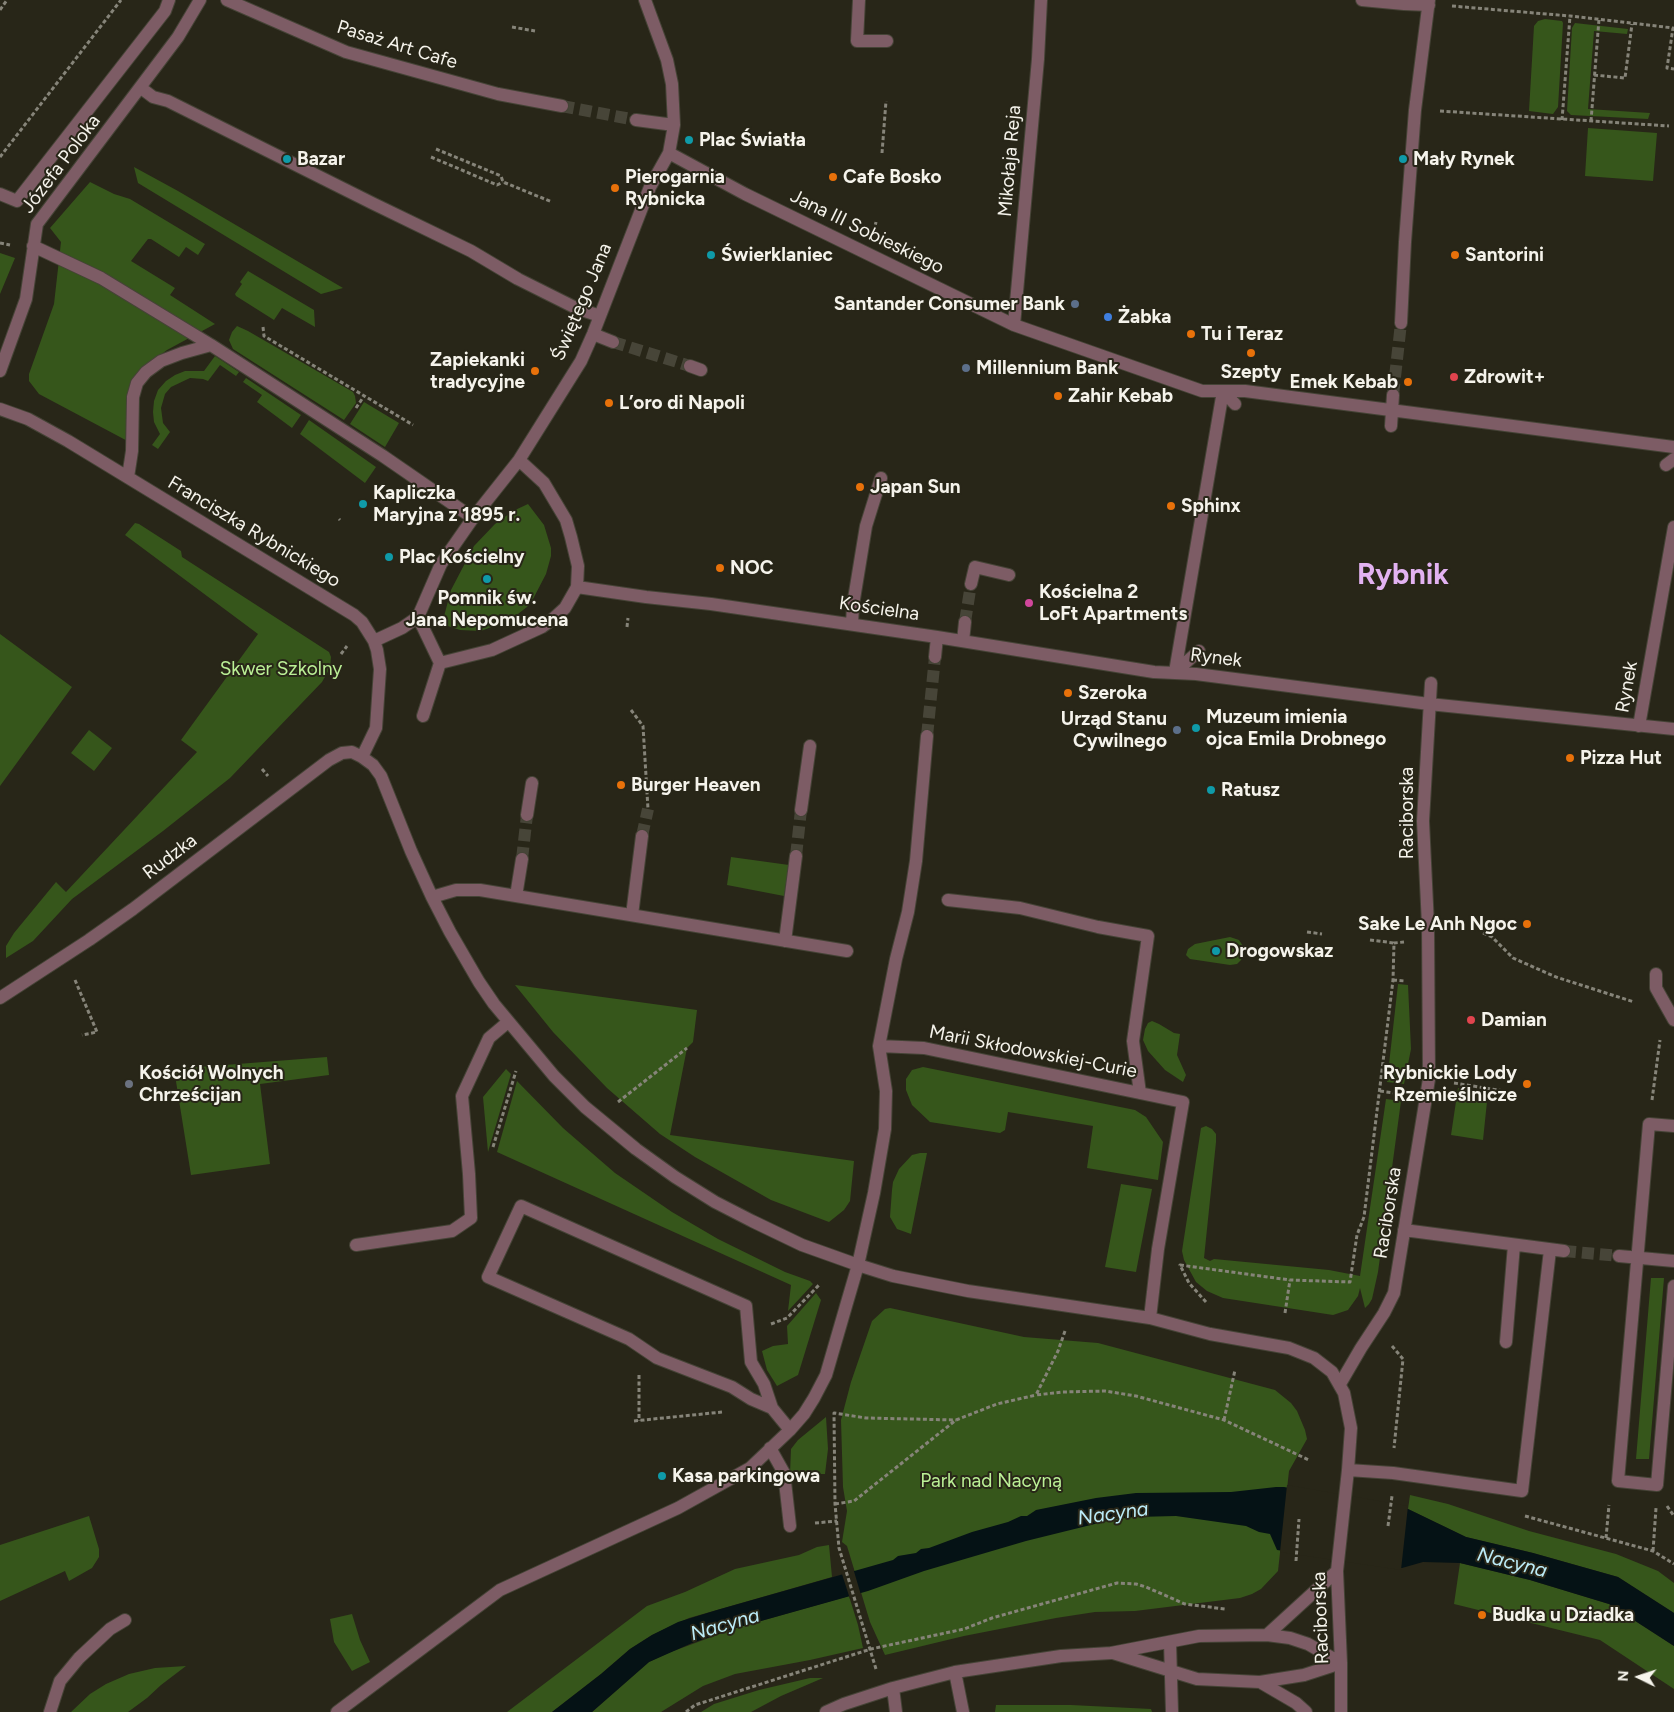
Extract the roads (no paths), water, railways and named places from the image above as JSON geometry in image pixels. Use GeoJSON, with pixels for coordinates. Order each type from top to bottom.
{"type":"FeatureCollection","features":[{"type":"Feature","properties":{"kind":"street"},"geometry":{"type":"LineString","coordinates":[[0,194],[17,201],[165,11],[169,0]]}},
{"type":"Feature","properties":{"kind":"street","name":"Józefa Poloka"},"geometry":{"type":"LineString","coordinates":[[0,371],[26,299],[30,283],[35,230],[40,219],[141,88],[178,37],[200,0]]}},
{"type":"Feature","properties":{"kind":"street","name":"Pasaż Art Cafe"},"geometry":{"type":"LineString","coordinates":[[227,0],[346,52],[498,94],[562,106]]}},
{"type":"Feature","properties":{"kind":"street"},"geometry":{"type":"LineString","coordinates":[[645,0],[667,60],[672,84],[674,125],[669,154]]}},
{"type":"Feature","properties":{"kind":"street"},"geometry":{"type":"LineString","coordinates":[[859,0],[857,41],[887,41]]}},
{"type":"Feature","properties":{"kind":"street","name":"Mikołaja Reja"},"geometry":{"type":"LineString","coordinates":[[1014,325],[1038,68],[1041,0]]}},
{"type":"Feature","properties":{"kind":"street"},"geometry":{"type":"LineString","coordinates":[[1362,0],[1404,4],[1429,2],[1415,110],[1401,323]]}},
{"type":"Feature","properties":{"kind":"street"},"geometry":{"type":"LineString","coordinates":[[141,88],[153,97],[168,101],[372,203],[471,250],[518,279],[568,304],[600,316]]}},
{"type":"Feature","properties":{"kind":"street"},"geometry":{"type":"LineString","coordinates":[[636,120],[674,125]]}},
{"type":"Feature","properties":{"kind":"street","name":"Jana III Sobieskiego"},"geometry":{"type":"LineString","coordinates":[[669,154],[745,194],[1014,325],[1202,390],[1223,390]]}},
{"type":"Feature","properties":{"kind":"street","name":"Świętego Jana"},"geometry":{"type":"LineString","coordinates":[[518,460],[581,361],[650,187],[669,154]]}},
{"type":"Feature","properties":{"kind":"street"},"geometry":{"type":"LineString","coordinates":[[34,246],[101,278],[211,345],[384,456],[473,518]]}},
{"type":"Feature","properties":{"kind":"street"},"geometry":{"type":"LineString","coordinates":[[593,334],[613,342]]}},
{"type":"Feature","properties":{"kind":"street"},"geometry":{"type":"LineString","coordinates":[[128,477],[132,451],[133,397],[137,384],[146,372],[161,361],[211,345]]}},
{"type":"Feature","properties":{"kind":"street"},"geometry":{"type":"LineString","coordinates":[[1223,390],[1235,404]]}},
{"type":"Feature","properties":{"kind":"street"},"geometry":{"type":"LineString","coordinates":[[1223,390],[1245,391],[1674,447]]}},
{"type":"Feature","properties":{"kind":"street","name":"Rynek"},"geometry":{"type":"LineString","coordinates":[[1223,390],[1175,672],[1429,704],[1639,726],[1674,527]]}},
{"type":"Feature","properties":{"kind":"street"},"geometry":{"type":"LineString","coordinates":[[1391,426],[1393,395]]}},
{"type":"Feature","properties":{"kind":"street","name":"Franciszka Rybnickiego"},"geometry":{"type":"LineString","coordinates":[[0,409],[44,427],[354,615],[367,627],[377,650],[380,669],[376,728],[362,757]]}},
{"type":"Feature","properties":{"kind":"street"},"geometry":{"type":"LineString","coordinates":[[374,641],[402,628],[418,617],[441,564],[473,518],[518,460],[544,483],[566,520],[578,566],[577,587],[565,608],[542,627],[492,650],[440,663]]}},
{"type":"Feature","properties":{"kind":"street"},"geometry":{"type":"LineString","coordinates":[[852,624],[853,605],[866,526],[881,478]]}},
{"type":"Feature","properties":{"kind":"street"},"geometry":{"type":"LineString","coordinates":[[971,584],[975,567],[1009,575]]}},
{"type":"Feature","properties":{"kind":"street","name":"Kościelna"},"geometry":{"type":"LineString","coordinates":[[577,587],[937,636],[1154,672],[1175,672]]}},
{"type":"Feature","properties":{"kind":"street"},"geometry":{"type":"LineString","coordinates":[[418,617],[440,663],[423,716]]}},
{"type":"Feature","properties":{"kind":"street"},"geometry":{"type":"LineString","coordinates":[[963,641],[965,622]]}},
{"type":"Feature","properties":{"kind":"street"},"geometry":{"type":"LineString","coordinates":[[935,657],[937,636]]}},
{"type":"Feature","properties":{"kind":"street"},"geometry":{"type":"LineString","coordinates":[[1175,672],[1199,651]]}},
{"type":"Feature","properties":{"kind":"street","name":"Raciborska"},"geometry":{"type":"LineString","coordinates":[[1341,1712],[1342,1663],[1337,1571],[1351,1428],[1347,1403],[1340,1384],[1394,1293],[1429,1079],[1428,925],[1423,821],[1431,683]]}},
{"type":"Feature","properties":{"kind":"street"},"geometry":{"type":"LineString","coordinates":[[1630,711],[1639,726],[1674,729]]}},
{"type":"Feature","properties":{"kind":"street"},"geometry":{"type":"LineString","coordinates":[[337,1712],[500,1590],[678,1508],[750,1468],[804,1414],[826,1375],[858,1265],[872,1203],[885,1129],[886,1091],[879,1046],[896,959],[908,912],[916,861],[928,736]]}},
{"type":"Feature","properties":{"kind":"street"},"geometry":{"type":"LineString","coordinates":[[801,810],[810,746]]}},
{"type":"Feature","properties":{"kind":"street","name":"Rudzka"},"geometry":{"type":"LineString","coordinates":[[0,998],[126,914],[329,760],[346,752],[352,752],[362,757]]}},
{"type":"Feature","properties":{"kind":"street"},"geometry":{"type":"LineString","coordinates":[[362,757],[373,765],[380,776],[432,897],[450,932],[479,982],[508,1022],[554,1076],[585,1107],[636,1149],[675,1177],[752,1222],[810,1248],[893,1276],[931,1285],[1150,1318],[1210,1334],[1282,1346],[1302,1352],[1324,1364],[1340,1384]]}},
{"type":"Feature","properties":{"kind":"street"},"geometry":{"type":"LineString","coordinates":[[527,815],[532,783]]}},
{"type":"Feature","properties":{"kind":"street"},"geometry":{"type":"LineString","coordinates":[[632,915],[642,836]]}},
{"type":"Feature","properties":{"kind":"street"},"geometry":{"type":"LineString","coordinates":[[785,941],[796,856]]}},
{"type":"Feature","properties":{"kind":"street"},"geometry":{"type":"LineString","coordinates":[[516,896],[522,859]]}},
{"type":"Feature","properties":{"kind":"street"},"geometry":{"type":"LineString","coordinates":[[432,897],[449,891],[467,889],[847,951]]}},
{"type":"Feature","properties":{"kind":"street"},"geometry":{"type":"LineString","coordinates":[[948,900],[1020,908],[1098,927],[1148,936],[1133,1042],[1140,1093]]}},
{"type":"Feature","properties":{"kind":"street"},"geometry":{"type":"LineString","coordinates":[[1656,974],[1656,988],[1674,1020]]}},
{"type":"Feature","properties":{"kind":"street"},"geometry":{"type":"LineString","coordinates":[[356,1245],[452,1231],[471,1218],[462,1096],[489,1038],[508,1022]]}},
{"type":"Feature","properties":{"kind":"street","name":"Marii Skłodowskiej-Curie"},"geometry":{"type":"LineString","coordinates":[[879,1046],[924,1048],[1183,1102],[1158,1249],[1150,1318]]}},
{"type":"Feature","properties":{"kind":"street"},"geometry":{"type":"LineString","coordinates":[[1674,1126],[1649,1124],[1618,1481],[1658,1485],[1674,1286]]}},
{"type":"Feature","properties":{"kind":"street"},"geometry":{"type":"LineString","coordinates":[[772,1408],[751,1399],[732,1387],[657,1358],[629,1339],[488,1277],[521,1206],[746,1306],[751,1362],[764,1384],[772,1408],[790,1430]]}},
{"type":"Feature","properties":{"kind":"street"},"geometry":{"type":"LineString","coordinates":[[1404,1230],[1564,1251]]}},
{"type":"Feature","properties":{"kind":"street"},"geometry":{"type":"LineString","coordinates":[[1506,1342],[1514,1245]]}},
{"type":"Feature","properties":{"kind":"street"},"geometry":{"type":"LineString","coordinates":[[1348,1470],[1393,1472],[1522,1491],[1550,1250]]}},
{"type":"Feature","properties":{"kind":"street"},"geometry":{"type":"LineString","coordinates":[[1619,1256],[1674,1260]]}},
{"type":"Feature","properties":{"kind":"street"},"geometry":{"type":"LineString","coordinates":[[770,1448],[784,1474],[790,1526]]}},
{"type":"Feature","properties":{"kind":"street"},"geometry":{"type":"LineString","coordinates":[[1267,1635],[1337,1571]]}},
{"type":"Feature","properties":{"kind":"street"},"geometry":{"type":"LineString","coordinates":[[50,1712],[60,1681],[79,1658],[110,1629],[125,1620]]}},
{"type":"Feature","properties":{"kind":"street"},"geometry":{"type":"LineString","coordinates":[[826,1712],[893,1688],[955,1672],[1061,1656],[1111,1653],[1199,1636],[1267,1635],[1300,1640],[1342,1663]]}},
{"type":"Feature","properties":{"kind":"street"},"geometry":{"type":"LineString","coordinates":[[1170,1642],[1172,1712]]}},
{"type":"Feature","properties":{"kind":"street"},"geometry":{"type":"LineString","coordinates":[[1111,1653],[1198,1679],[1260,1682],[1308,1674],[1342,1663]]}},
{"type":"Feature","properties":{"kind":"street"},"geometry":{"type":"LineString","coordinates":[[955,1672],[963,1712]]}},
{"type":"Feature","properties":{"kind":"street"},"geometry":{"type":"LineString","coordinates":[[1260,1682],[1296,1703],[1306,1712]]}},
{"type":"Feature","properties":{"kind":"street"},"geometry":{"type":"LineString","coordinates":[[893,1688],[896,1712]]}},
{"type":"Feature","properties":{"kind":"water","name":"Nacyna"},"geometry":{"type":"Polygon","coordinates":[[[1276,1487],[1408,1509],[1466,1537],[1533,1553],[1618,1577],[1674,1613],[1674,1646],[1609,1604],[1530,1580],[1460,1563],[1423,1562],[1402,1568],[1277,1550],[1270,1534],[1259,1532],[1246,1526],[1176,1516],[1135,1517],[1115,1519],[1026,1541],[924,1571],[868,1591],[736,1628],[692,1643],[649,1662],[592,1712],[552,1712],[630,1649],[678,1622],[893,1560],[898,1556],[916,1553],[921,1549],[929,1548],[972,1532],[1008,1522],[1021,1516],[1027,1516],[1036,1510],[1096,1498],[1136,1493],[1231,1492],[1276,1487]]]}},
{"type":"Feature","properties":{"kind":"tunnel"},"geometry":{"type":"LineString","coordinates":[[562,106],[636,120]]}},
{"type":"Feature","properties":{"kind":"tunnel"},"geometry":{"type":"LineString","coordinates":[[1393,395],[1401,323]]}},
{"type":"Feature","properties":{"kind":"tunnel"},"geometry":{"type":"LineString","coordinates":[[613,342],[690,366]]}},
{"type":"Feature","properties":{"kind":"tunnel"},"geometry":{"type":"LineString","coordinates":[[965,622],[971,584]]}},
{"type":"Feature","properties":{"kind":"tunnel"},"geometry":{"type":"LineString","coordinates":[[927,736],[935,657]]}},
{"type":"Feature","properties":{"kind":"tunnel"},"geometry":{"type":"LineString","coordinates":[[642,836],[648,809]]}},
{"type":"Feature","properties":{"kind":"tunnel"},"geometry":{"type":"LineString","coordinates":[[796,856],[801,810]]}},
{"type":"Feature","properties":{"kind":"tunnel"},"geometry":{"type":"LineString","coordinates":[[522,859],[527,815]]}},
{"type":"Feature","properties":{"kind":"tunnel"},"geometry":{"type":"LineString","coordinates":[[1564,1251],[1619,1256]]}},
{"type":"Feature","properties":{"kind":"place","name":"Plac Światła"},"geometry":{"type":"Point","coordinates":[689,140]}},
{"type":"Feature","properties":{"kind":"place","name":"Bazar"},"geometry":{"type":"Point","coordinates":[287,159]}},
{"type":"Feature","properties":{"kind":"place","name":"Mały Rynek"},"geometry":{"type":"Point","coordinates":[1403,159]}},
{"type":"Feature","properties":{"kind":"place","name":"Cafe Bosko"},"geometry":{"type":"Point","coordinates":[833,177]}},
{"type":"Feature","properties":{"kind":"place","name":"Pierogarnia Rybnicka"},"geometry":{"type":"Point","coordinates":[615,188]}},
{"type":"Feature","properties":{"kind":"place","name":"Świerklaniec"},"geometry":{"type":"Point","coordinates":[711,255]}},
{"type":"Feature","properties":{"kind":"place","name":"Santorini"},"geometry":{"type":"Point","coordinates":[1455,255]}},
{"type":"Feature","properties":{"kind":"place","name":"Santander Consumer Bank"},"geometry":{"type":"Point","coordinates":[1075,304]}},
{"type":"Feature","properties":{"kind":"place","name":"Żabka"},"geometry":{"type":"Point","coordinates":[1108,317]}},
{"type":"Feature","properties":{"kind":"place","name":"Tu i Teraz"},"geometry":{"type":"Point","coordinates":[1191,334]}},
{"type":"Feature","properties":{"kind":"place","name":"Szepty"},"geometry":{"type":"Point","coordinates":[1251,353]}},
{"type":"Feature","properties":{"kind":"place","name":"Millennium Bank"},"geometry":{"type":"Point","coordinates":[966,368]}},
{"type":"Feature","properties":{"kind":"place","name":"Zapiekanki tradycyjne"},"geometry":{"type":"Point","coordinates":[535,371]}},
{"type":"Feature","properties":{"kind":"place","name":"Zdrowit+"},"geometry":{"type":"Point","coordinates":[1454,377]}},
{"type":"Feature","properties":{"kind":"place","name":"Emek Kebab"},"geometry":{"type":"Point","coordinates":[1408,382]}},
{"type":"Feature","properties":{"kind":"place","name":"Zahir Kebab"},"geometry":{"type":"Point","coordinates":[1058,396]}},
{"type":"Feature","properties":{"kind":"place","name":"L’oro di Napoli"},"geometry":{"type":"Point","coordinates":[609,403]}},
{"type":"Feature","properties":{"kind":"place","name":"Japan Sun"},"geometry":{"type":"Point","coordinates":[860,487]}},
{"type":"Feature","properties":{"kind":"place","name":"Kapliczka Maryjna z 1895 r."},"geometry":{"type":"Point","coordinates":[363,504]}},
{"type":"Feature","properties":{"kind":"place","name":"Sphinx"},"geometry":{"type":"Point","coordinates":[1171,506]}},
{"type":"Feature","properties":{"kind":"place","name":"Plac Kościelny"},"geometry":{"type":"Point","coordinates":[389,557]}},
{"type":"Feature","properties":{"kind":"place","name":"NOC"},"geometry":{"type":"Point","coordinates":[720,568]}},
{"type":"Feature","properties":{"kind":"place","name":"Pomnik św. Jana Nepomucena"},"geometry":{"type":"Point","coordinates":[487,579]}},
{"type":"Feature","properties":{"kind":"place","name":"Kościelna 2 LoFt Apartments"},"geometry":{"type":"Point","coordinates":[1029,603]}},
{"type":"Feature","properties":{"kind":"place","name":"Szeroka"},"geometry":{"type":"Point","coordinates":[1068,693]}},
{"type":"Feature","properties":{"kind":"place","name":"Muzeum imienia ojca Emila Drobnego"},"geometry":{"type":"Point","coordinates":[1196,728]}},
{"type":"Feature","properties":{"kind":"place","name":"Urząd Stanu Cywilnego"},"geometry":{"type":"Point","coordinates":[1177,730]}},
{"type":"Feature","properties":{"kind":"place","name":"Pizza Hut"},"geometry":{"type":"Point","coordinates":[1570,758]}},
{"type":"Feature","properties":{"kind":"place","name":"Burger Heaven"},"geometry":{"type":"Point","coordinates":[621,785]}},
{"type":"Feature","properties":{"kind":"place","name":"Ratusz"},"geometry":{"type":"Point","coordinates":[1211,790]}},
{"type":"Feature","properties":{"kind":"place","name":"Sake Le Anh Ngoc"},"geometry":{"type":"Point","coordinates":[1527,924]}},
{"type":"Feature","properties":{"kind":"place","name":"Drogowskaz"},"geometry":{"type":"Point","coordinates":[1216,951]}},
{"type":"Feature","properties":{"kind":"place","name":"Damian"},"geometry":{"type":"Point","coordinates":[1471,1020]}},
{"type":"Feature","properties":{"kind":"place","name":"Kościół Wolnych Chrześcijan"},"geometry":{"type":"Point","coordinates":[129,1084]}},
{"type":"Feature","properties":{"kind":"place","name":"Rybnickie Lody Rzemieślnicze"},"geometry":{"type":"Point","coordinates":[1527,1084]}},
{"type":"Feature","properties":{"kind":"place","name":"Kasa parkingowa"},"geometry":{"type":"Point","coordinates":[662,1476]}},
{"type":"Feature","properties":{"kind":"place","name":"Budka u Dziadka"},"geometry":{"type":"Point","coordinates":[1482,1615]}},
{"type":"Feature","properties":{"kind":"district","name":"Rybnik"},"geometry":{"type":"Point","coordinates":[1403,576]}},
{"type":"Feature","properties":{"kind":"park label","name":"Skwer Szkolny"},"geometry":{"type":"Point","coordinates":[281,669]}},
{"type":"Feature","properties":{"kind":"park label","name":"Park nad Nacyną"},"geometry":{"type":"Point","coordinates":[991,1481]}}]}
